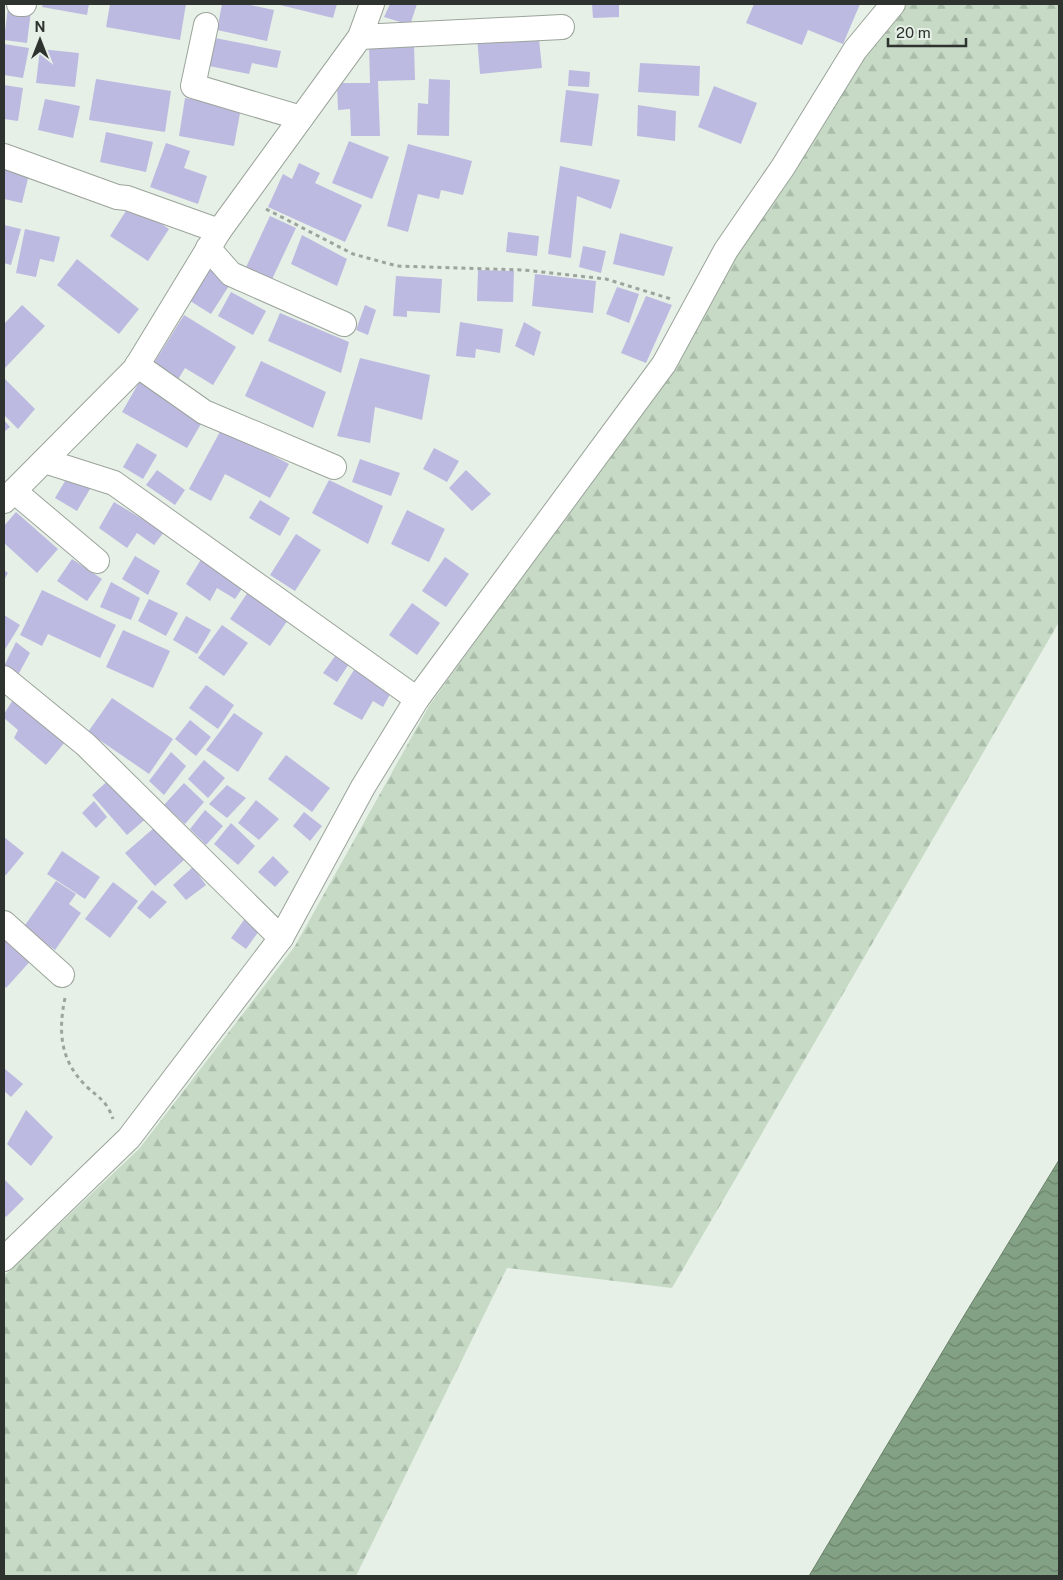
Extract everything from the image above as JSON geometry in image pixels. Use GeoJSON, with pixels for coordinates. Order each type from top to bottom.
{"type":"FeatureCollection","features":[{"type":"Feature","properties":{"kind":"street"},"geometry":{"type":"LineString","coordinates":[[19,4],[24,4]]}},
{"type":"Feature","properties":{"kind":"street"},"geometry":{"type":"LineString","coordinates":[[97,561],[9,496],[137,365],[213,239],[360,37],[372,4]]}},
{"type":"Feature","properties":{"kind":"street"},"geometry":{"type":"LineString","coordinates":[[4,1259],[123,1144],[281,938],[363,787],[417,699],[664,364],[726,250],[783,167],[855,50],[893,4]]}},
{"type":"Feature","properties":{"kind":"street"},"geometry":{"type":"LineString","coordinates":[[206,25],[193,86],[301,118]]}},
{"type":"Feature","properties":{"kind":"street"},"geometry":{"type":"LineString","coordinates":[[360,37],[562,27]]}},
{"type":"Feature","properties":{"kind":"street"},"geometry":{"type":"LineString","coordinates":[[4,156],[117,197],[127,198],[213,239],[231,274],[344,324]]}},
{"type":"Feature","properties":{"kind":"street"},"geometry":{"type":"LineString","coordinates":[[137,365],[204,412],[334,467]]}},
{"type":"Feature","properties":{"kind":"street"},"geometry":{"type":"LineString","coordinates":[[45,461],[114,483],[417,699]]}},
{"type":"Feature","properties":{"kind":"street"},"geometry":{"type":"LineString","coordinates":[[4,678],[86,745],[281,938]]}},
{"type":"Feature","properties":{"kind":"street"},"geometry":{"type":"LineString","coordinates":[[4,923],[62,975]]}},
{"type":"Feature","properties":{"kind":"path"},"geometry":{"type":"LineString","coordinates":[[244,197],[353,254],[397,266],[524,270],[606,279],[696,307]]}},
{"type":"Feature","properties":{"kind":"path"},"geometry":{"type":"LineString","coordinates":[[62,975],[68,983],[62,1011],[61,1038],[69,1063],[85,1084],[108,1105],[123,1144]]}},
{"type":"Feature","properties":{"kind":"green space"},"geometry":{"type":"Polygon","coordinates":[[[907,4],[1059,4],[1059,622],[672,1288],[507,1268],[356,1576],[4,1576],[4,1276],[139,1149],[295,946],[429,706],[523,575],[676,369],[737,254],[868,51],[907,4]]]}},
{"type":"Feature","properties":{"kind":"water"},"geometry":{"type":"Polygon","coordinates":[[[1059,1160],[1059,1576],[809,1576],[962,1319],[1059,1160]]]}},
{"type":"Feature","properties":{"kind":"building"},"geometry":{"type":"Polygon","coordinates":[[[43,4],[89,4],[87,15],[42,7],[43,4]]]}},
{"type":"Feature","properties":{"kind":"building"},"geometry":{"type":"Polygon","coordinates":[[[110,4],[186,4],[180,40],[106,27],[110,4]]]}},
{"type":"Feature","properties":{"kind":"building"},"geometry":{"type":"Polygon","coordinates":[[[222,4],[246,4],[274,10],[267,41],[217,30],[222,4]]]}},
{"type":"Feature","properties":{"kind":"building"},"geometry":{"type":"Polygon","coordinates":[[[280,4],[337,4],[333,18],[280,4]]]}},
{"type":"Feature","properties":{"kind":"building"},"geometry":{"type":"Polygon","coordinates":[[[390,4],[417,4],[410,25],[384,17],[390,4]]]}},
{"type":"Feature","properties":{"kind":"building"},"geometry":{"type":"Polygon","coordinates":[[[592,4],[619,4],[619,17],[593,18],[592,4]]]}},
{"type":"Feature","properties":{"kind":"building"},"geometry":{"type":"Polygon","coordinates":[[[754,4],[860,4],[843,44],[808,30],[802,45],[746,23],[754,4]]]}},
{"type":"Feature","properties":{"kind":"building"},"geometry":{"type":"Polygon","coordinates":[[[8,7],[31,11],[27,43],[4,40],[8,7]]]}},
{"type":"Feature","properties":{"kind":"building"},"geometry":{"type":"Polygon","coordinates":[[[538,30],[542,68],[480,74],[477,36],[538,30]]]}},
{"type":"Feature","properties":{"kind":"building"},"geometry":{"type":"Polygon","coordinates":[[[215,38],[281,51],[277,68],[252,63],[249,74],[209,66],[215,38]]]}},
{"type":"Feature","properties":{"kind":"building"},"geometry":{"type":"Polygon","coordinates":[[[4,44],[29,48],[23,78],[4,75],[4,44]]]}},
{"type":"Feature","properties":{"kind":"building"},"geometry":{"type":"Polygon","coordinates":[[[414,44],[415,80],[378,81],[380,136],[351,136],[350,109],[338,110],[337,83],[370,83],[369,45],[414,44]]]}},
{"type":"Feature","properties":{"kind":"building"},"geometry":{"type":"Polygon","coordinates":[[[40,49],[79,53],[75,87],[36,83],[40,49]]]}},
{"type":"Feature","properties":{"kind":"building"},"geometry":{"type":"Polygon","coordinates":[[[640,63],[700,66],[699,96],[638,92],[640,63]]]}},
{"type":"Feature","properties":{"kind":"building"},"geometry":{"type":"Polygon","coordinates":[[[569,70],[590,72],[589,87],[568,86],[569,70]]]}},
{"type":"Feature","properties":{"kind":"building"},"geometry":{"type":"Polygon","coordinates":[[[96,79],[171,91],[165,132],[89,120],[96,79]]]}},
{"type":"Feature","properties":{"kind":"building"},"geometry":{"type":"Polygon","coordinates":[[[429,79],[450,80],[449,136],[417,135],[418,103],[428,104],[429,79]]]}},
{"type":"Feature","properties":{"kind":"building"},"geometry":{"type":"Polygon","coordinates":[[[4,85],[23,88],[18,121],[4,119],[4,85]]]}},
{"type":"Feature","properties":{"kind":"building"},"geometry":{"type":"Polygon","coordinates":[[[714,86],[757,103],[741,144],[698,127],[714,86]]]}},
{"type":"Feature","properties":{"kind":"building"},"geometry":{"type":"Polygon","coordinates":[[[566,90],[599,94],[592,146],[560,142],[566,90]]]}},
{"type":"Feature","properties":{"kind":"building"},"geometry":{"type":"Polygon","coordinates":[[[185,98],[241,108],[234,146],[179,136],[185,98]]]}},
{"type":"Feature","properties":{"kind":"building"},"geometry":{"type":"Polygon","coordinates":[[[45,99],[80,106],[73,138],[38,130],[45,99]]]}},
{"type":"Feature","properties":{"kind":"building"},"geometry":{"type":"Polygon","coordinates":[[[638,105],[676,111],[675,141],[637,136],[638,105]]]}},
{"type":"Feature","properties":{"kind":"building"},"geometry":{"type":"Polygon","coordinates":[[[106,132],[153,142],[146,172],[100,162],[106,132]]]}},
{"type":"Feature","properties":{"kind":"building"},"geometry":{"type":"Polygon","coordinates":[[[349,141],[389,157],[372,199],[332,183],[349,141]]]}},
{"type":"Feature","properties":{"kind":"building"},"geometry":{"type":"Polygon","coordinates":[[[166,143],[190,151],[184,168],[207,176],[198,204],[150,187],[166,143]]]}},
{"type":"Feature","properties":{"kind":"building"},"geometry":{"type":"Polygon","coordinates":[[[408,144],[472,161],[463,195],[441,190],[439,199],[418,194],[408,232],[387,226],[408,144]]]}},
{"type":"Feature","properties":{"kind":"building"},"geometry":{"type":"Polygon","coordinates":[[[299,163],[320,173],[315,183],[362,205],[345,242],[268,207],[283,174],[292,179],[299,163]]]}},
{"type":"Feature","properties":{"kind":"building"},"geometry":{"type":"Polygon","coordinates":[[[4,165],[30,170],[22,203],[4,199],[4,165]]]}},
{"type":"Feature","properties":{"kind":"building"},"geometry":{"type":"Polygon","coordinates":[[[560,166],[620,180],[611,209],[577,196],[571,258],[548,254],[560,166]]]}},
{"type":"Feature","properties":{"kind":"building"},"geometry":{"type":"Polygon","coordinates":[[[131,203],[169,229],[148,261],[110,236],[131,203]]]}},
{"type":"Feature","properties":{"kind":"building"},"geometry":{"type":"Polygon","coordinates":[[[270,216],[296,228],[267,290],[241,278],[270,216]]]}},
{"type":"Feature","properties":{"kind":"building"},"geometry":{"type":"Polygon","coordinates":[[[4,225],[21,229],[11,265],[4,263],[4,225]]]}},
{"type":"Feature","properties":{"kind":"building"},"geometry":{"type":"Polygon","coordinates":[[[25,229],[60,237],[54,262],[40,259],[36,277],[16,273],[25,229]]]}},
{"type":"Feature","properties":{"kind":"building"},"geometry":{"type":"Polygon","coordinates":[[[508,232],[539,236],[537,256],[506,252],[508,232]]]}},
{"type":"Feature","properties":{"kind":"building"},"geometry":{"type":"Polygon","coordinates":[[[620,233],[673,247],[664,276],[613,264],[620,233]]]}},
{"type":"Feature","properties":{"kind":"building"},"geometry":{"type":"Polygon","coordinates":[[[302,235],[347,259],[337,286],[291,264],[302,235]]]}},
{"type":"Feature","properties":{"kind":"building"},"geometry":{"type":"Polygon","coordinates":[[[583,246],[606,251],[601,273],[579,267],[583,246]]]}},
{"type":"Feature","properties":{"kind":"building"},"geometry":{"type":"Polygon","coordinates":[[[77,259],[139,309],[119,334],[57,285],[77,259]]]}},
{"type":"Feature","properties":{"kind":"building"},"geometry":{"type":"Polygon","coordinates":[[[210,262],[234,278],[211,314],[187,299],[210,262]]]}},
{"type":"Feature","properties":{"kind":"building"},"geometry":{"type":"Polygon","coordinates":[[[478,270],[514,271],[513,302],[477,301],[478,270]]]}},
{"type":"Feature","properties":{"kind":"building"},"geometry":{"type":"Polygon","coordinates":[[[535,274],[596,281],[593,313],[532,306],[535,274]]]}},
{"type":"Feature","properties":{"kind":"building"},"geometry":{"type":"Polygon","coordinates":[[[396,276],[442,279],[440,313],[407,311],[407,317],[393,316],[396,276]]]}},
{"type":"Feature","properties":{"kind":"building"},"geometry":{"type":"Polygon","coordinates":[[[617,287],[639,294],[629,323],[606,314],[617,287]]]}},
{"type":"Feature","properties":{"kind":"building"},"geometry":{"type":"Polygon","coordinates":[[[231,292],[266,311],[253,335],[218,316],[231,292]]]}},
{"type":"Feature","properties":{"kind":"building"},"geometry":{"type":"Polygon","coordinates":[[[646,296],[672,305],[646,363],[621,353],[646,296]]]}},
{"type":"Feature","properties":{"kind":"building"},"geometry":{"type":"Polygon","coordinates":[[[22,305],[45,326],[4,369],[4,324],[22,305]]]}},
{"type":"Feature","properties":{"kind":"building"},"geometry":{"type":"Polygon","coordinates":[[[365,305],[376,310],[368,335],[356,330],[365,305]]]}},
{"type":"Feature","properties":{"kind":"building"},"geometry":{"type":"Polygon","coordinates":[[[280,313],[349,342],[341,373],[268,341],[280,313]]]}},
{"type":"Feature","properties":{"kind":"building"},"geometry":{"type":"Polygon","coordinates":[[[184,315],[236,347],[213,385],[185,368],[174,386],[149,371],[184,315]]]}},
{"type":"Feature","properties":{"kind":"building"},"geometry":{"type":"Polygon","coordinates":[[[460,322],[503,329],[500,353],[476,349],[475,358],[456,356],[460,322]]]}},
{"type":"Feature","properties":{"kind":"building"},"geometry":{"type":"Polygon","coordinates":[[[524,322],[541,332],[534,356],[515,346],[524,322]]]}},
{"type":"Feature","properties":{"kind":"building"},"geometry":{"type":"Polygon","coordinates":[[[360,358],[430,375],[422,420],[375,407],[370,443],[337,436],[360,358]]]}},
{"type":"Feature","properties":{"kind":"building"},"geometry":{"type":"Polygon","coordinates":[[[261,361],[326,392],[313,428],[245,396],[261,361]]]}},
{"type":"Feature","properties":{"kind":"building"},"geometry":{"type":"Polygon","coordinates":[[[4,378],[35,409],[18,429],[4,415],[4,378]]]}},
{"type":"Feature","properties":{"kind":"building"},"geometry":{"type":"Polygon","coordinates":[[[141,379],[205,417],[187,448],[122,412],[141,379]]]}},
{"type":"Feature","properties":{"kind":"building"},"geometry":{"type":"Polygon","coordinates":[[[4,420],[10,427],[4,432],[4,420]]]}},
{"type":"Feature","properties":{"kind":"building"},"geometry":{"type":"Polygon","coordinates":[[[222,428],[289,464],[270,498],[225,474],[211,501],[189,489],[222,428]]]}},
{"type":"Feature","properties":{"kind":"building"},"geometry":{"type":"Polygon","coordinates":[[[137,443],[157,455],[143,479],[123,467],[137,443]]]}},
{"type":"Feature","properties":{"kind":"building"},"geometry":{"type":"Polygon","coordinates":[[[434,448],[459,461],[447,482],[423,469],[434,448]]]}},
{"type":"Feature","properties":{"kind":"building"},"geometry":{"type":"Polygon","coordinates":[[[360,459],[400,473],[391,496],[352,482],[360,459]]]}},
{"type":"Feature","properties":{"kind":"building"},"geometry":{"type":"Polygon","coordinates":[[[157,470],[185,490],[175,505],[146,485],[157,470]]]}},
{"type":"Feature","properties":{"kind":"building"},"geometry":{"type":"Polygon","coordinates":[[[466,470],[491,494],[472,511],[449,488],[466,470]]]}},
{"type":"Feature","properties":{"kind":"building"},"geometry":{"type":"Polygon","coordinates":[[[71,471],[93,484],[77,511],[55,498],[71,471]]]}},
{"type":"Feature","properties":{"kind":"building"},"geometry":{"type":"Polygon","coordinates":[[[329,480],[383,506],[368,544],[312,513],[329,480]]]}},
{"type":"Feature","properties":{"kind":"building"},"geometry":{"type":"Polygon","coordinates":[[[260,500],[290,518],[280,536],[249,518],[260,500]]]}},
{"type":"Feature","properties":{"kind":"building"},"geometry":{"type":"Polygon","coordinates":[[[114,502],[164,532],[154,545],[137,533],[127,548],[99,528],[114,502]]]}},
{"type":"Feature","properties":{"kind":"building"},"geometry":{"type":"Polygon","coordinates":[[[407,510],[445,529],[429,562],[391,544],[407,510]]]}},
{"type":"Feature","properties":{"kind":"building"},"geometry":{"type":"Polygon","coordinates":[[[16,512],[58,549],[37,573],[4,543],[4,526],[16,512]]]}},
{"type":"Feature","properties":{"kind":"building"},"geometry":{"type":"Polygon","coordinates":[[[296,534],[321,550],[295,591],[270,575],[296,534]]]}},
{"type":"Feature","properties":{"kind":"building"},"geometry":{"type":"Polygon","coordinates":[[[135,556],[160,571],[148,595],[122,579],[135,556]]]}},
{"type":"Feature","properties":{"kind":"building"},"geometry":{"type":"Polygon","coordinates":[[[203,556],[245,584],[235,599],[217,588],[210,601],[186,584],[203,556]]]}},
{"type":"Feature","properties":{"kind":"building"},"geometry":{"type":"Polygon","coordinates":[[[445,557],[469,574],[446,607],[422,591],[445,557]]]}},
{"type":"Feature","properties":{"kind":"building"},"geometry":{"type":"Polygon","coordinates":[[[72,559],[102,579],[87,601],[57,581],[72,559]]]}},
{"type":"Feature","properties":{"kind":"building"},"geometry":{"type":"Polygon","coordinates":[[[4,570],[8,573],[4,580],[4,570]]]}},
{"type":"Feature","properties":{"kind":"building"},"geometry":{"type":"Polygon","coordinates":[[[111,582],[140,598],[131,620],[100,607],[111,582]]]}},
{"type":"Feature","properties":{"kind":"building"},"geometry":{"type":"Polygon","coordinates":[[[252,586],[292,614],[270,646],[230,619],[252,586]]]}},
{"type":"Feature","properties":{"kind":"building"},"geometry":{"type":"Polygon","coordinates":[[[42,590],[116,625],[100,658],[48,634],[42,646],[20,635],[42,590]]]}},
{"type":"Feature","properties":{"kind":"building"},"geometry":{"type":"Polygon","coordinates":[[[149,599],[178,613],[166,636],[138,621],[149,599]]]}},
{"type":"Feature","properties":{"kind":"building"},"geometry":{"type":"Polygon","coordinates":[[[412,603],[440,623],[417,655],[389,635],[412,603]]]}},
{"type":"Feature","properties":{"kind":"building"},"geometry":{"type":"Polygon","coordinates":[[[4,615],[20,625],[4,651],[4,615]]]}},
{"type":"Feature","properties":{"kind":"building"},"geometry":{"type":"Polygon","coordinates":[[[186,616],[211,630],[197,654],[173,640],[186,616]]]}},
{"type":"Feature","properties":{"kind":"building"},"geometry":{"type":"Polygon","coordinates":[[[222,625],[248,643],[224,676],[198,658],[222,625]]]}},
{"type":"Feature","properties":{"kind":"building"},"geometry":{"type":"Polygon","coordinates":[[[123,630],[170,651],[153,688],[106,667],[123,630]]]}},
{"type":"Feature","properties":{"kind":"building"},"geometry":{"type":"Polygon","coordinates":[[[16,642],[30,653],[18,675],[4,666],[16,642]]]}},
{"type":"Feature","properties":{"kind":"building"},"geometry":{"type":"Polygon","coordinates":[[[338,652],[351,661],[337,682],[323,673],[338,652]]]}},
{"type":"Feature","properties":{"kind":"building"},"geometry":{"type":"Polygon","coordinates":[[[357,665],[393,689],[383,707],[373,701],[362,720],[333,704],[357,665]]]}},
{"type":"Feature","properties":{"kind":"building"},"geometry":{"type":"Polygon","coordinates":[[[206,685],[234,705],[218,729],[189,708],[206,685]]]}},
{"type":"Feature","properties":{"kind":"building"},"geometry":{"type":"Polygon","coordinates":[[[16,695],[69,737],[46,765],[14,738],[18,730],[4,718],[4,714],[16,695]]]}},
{"type":"Feature","properties":{"kind":"building"},"geometry":{"type":"Polygon","coordinates":[[[112,698],[173,739],[149,774],[88,732],[112,698]]]}},
{"type":"Feature","properties":{"kind":"building"},"geometry":{"type":"Polygon","coordinates":[[[234,713],[263,733],[238,772],[206,750],[234,713]]]}},
{"type":"Feature","properties":{"kind":"building"},"geometry":{"type":"Polygon","coordinates":[[[190,720],[211,737],[196,756],[175,739],[190,720]]]}},
{"type":"Feature","properties":{"kind":"building"},"geometry":{"type":"Polygon","coordinates":[[[171,752],[186,766],[164,795],[149,781],[171,752]]]}},
{"type":"Feature","properties":{"kind":"building"},"geometry":{"type":"Polygon","coordinates":[[[286,755],[330,788],[312,812],[268,779],[286,755]]]}},
{"type":"Feature","properties":{"kind":"building"},"geometry":{"type":"Polygon","coordinates":[[[204,760],[225,778],[208,798],[188,779],[204,760]]]}},
{"type":"Feature","properties":{"kind":"building"},"geometry":{"type":"Polygon","coordinates":[[[111,778],[149,816],[127,835],[92,795],[111,778]]]}},
{"type":"Feature","properties":{"kind":"building"},"geometry":{"type":"Polygon","coordinates":[[[184,783],[204,802],[185,824],[164,805],[184,783]]]}},
{"type":"Feature","properties":{"kind":"building"},"geometry":{"type":"Polygon","coordinates":[[[227,785],[246,798],[227,818],[209,804],[227,785]]]}},
{"type":"Feature","properties":{"kind":"building"},"geometry":{"type":"Polygon","coordinates":[[[256,800],[279,819],[259,840],[238,823],[256,800]]]}},
{"type":"Feature","properties":{"kind":"building"},"geometry":{"type":"Polygon","coordinates":[[[94,801],[107,817],[96,828],[82,813],[94,801]]]}},
{"type":"Feature","properties":{"kind":"building"},"geometry":{"type":"Polygon","coordinates":[[[205,810],[223,826],[206,845],[190,829],[205,810]]]}},
{"type":"Feature","properties":{"kind":"building"},"geometry":{"type":"Polygon","coordinates":[[[304,812],[322,826],[310,841],[293,826],[304,812]]]}},
{"type":"Feature","properties":{"kind":"building"},"geometry":{"type":"Polygon","coordinates":[[[231,823],[255,846],[238,865],[214,844],[231,823]]]}},
{"type":"Feature","properties":{"kind":"building"},"geometry":{"type":"Polygon","coordinates":[[[155,827],[184,860],[155,886],[125,853],[155,827]]]}},
{"type":"Feature","properties":{"kind":"building"},"geometry":{"type":"Polygon","coordinates":[[[4,837],[24,853],[6,875],[4,874],[4,837]]]}},
{"type":"Feature","properties":{"kind":"building"},"geometry":{"type":"Polygon","coordinates":[[[62,851],[100,877],[85,899],[47,874],[62,851]]]}},
{"type":"Feature","properties":{"kind":"building"},"geometry":{"type":"Polygon","coordinates":[[[273,856],[289,872],[275,887],[258,872],[273,856]]]}},
{"type":"Feature","properties":{"kind":"building"},"geometry":{"type":"Polygon","coordinates":[[[193,867],[206,885],[186,900],[173,885],[193,867]]]}},
{"type":"Feature","properties":{"kind":"building"},"geometry":{"type":"Polygon","coordinates":[[[56,881],[76,894],[69,904],[81,913],[55,950],[23,928],[56,881]]]}},
{"type":"Feature","properties":{"kind":"building"},"geometry":{"type":"Polygon","coordinates":[[[113,882],[138,901],[110,938],[85,919],[113,882]]]}},
{"type":"Feature","properties":{"kind":"building"},"geometry":{"type":"Polygon","coordinates":[[[152,890],[167,902],[150,919],[137,908],[152,890]]]}},
{"type":"Feature","properties":{"kind":"building"},"geometry":{"type":"Polygon","coordinates":[[[249,913],[264,924],[246,949],[231,938],[249,913]]]}},
{"type":"Feature","properties":{"kind":"building"},"geometry":{"type":"Polygon","coordinates":[[[4,930],[34,957],[6,988],[4,985],[4,930]]]}},
{"type":"Feature","properties":{"kind":"building"},"geometry":{"type":"Polygon","coordinates":[[[5,1069],[23,1084],[11,1097],[4,1091],[5,1069]]]}},
{"type":"Feature","properties":{"kind":"building"},"geometry":{"type":"Polygon","coordinates":[[[26,1110],[53,1137],[31,1166],[7,1144],[26,1110]]]}},
{"type":"Feature","properties":{"kind":"building"},"geometry":{"type":"Polygon","coordinates":[[[4,1179],[24,1199],[6,1217],[4,1215],[4,1179]]]}}]}
